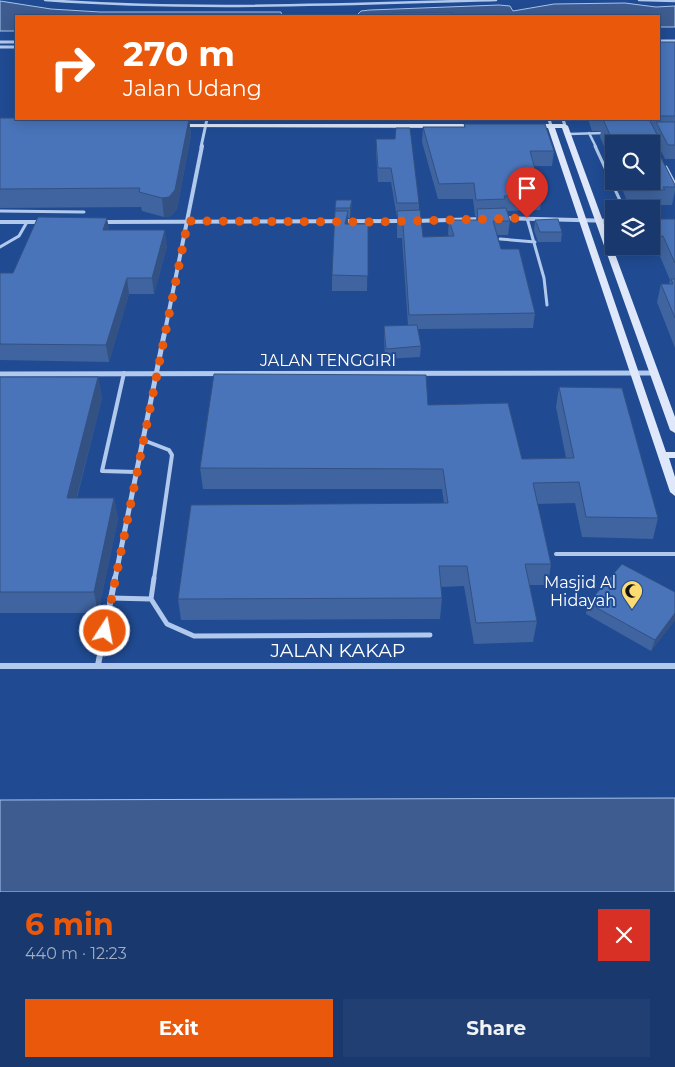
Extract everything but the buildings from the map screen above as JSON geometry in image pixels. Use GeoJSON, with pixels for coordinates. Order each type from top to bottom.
{"type":"FeatureCollection","features":[{"type":"Feature","properties":{"kind":"street"},"geometry":{"type":"LineString","coordinates":[[660,41],[675,41]]}},
{"type":"Feature","properties":{"kind":"street"},"geometry":{"type":"LineString","coordinates":[[0,42],[15,42]]}},
{"type":"Feature","properties":{"kind":"street"},"geometry":{"type":"LineString","coordinates":[[0,47],[15,47]]}},
{"type":"Feature","properties":{"kind":"street"},"geometry":{"type":"LineString","coordinates":[[168,126],[207,122],[482,126]]}},
{"type":"Feature","properties":{"kind":"street"},"geometry":{"type":"LineString","coordinates":[[98,665],[207,122]]}},
{"type":"Feature","properties":{"kind":"street"},"geometry":{"type":"LineString","coordinates":[[522,126],[550,122],[565,126],[622,278],[675,430]]}},
{"type":"Feature","properties":{"kind":"street"},"geometry":{"type":"LineString","coordinates":[[550,122],[675,492]]}},
{"type":"Feature","properties":{"kind":"street"},"geometry":{"type":"LineString","coordinates":[[563,161],[572,165],[577,164],[578,161]]}},
{"type":"Feature","properties":{"kind":"street"},"geometry":{"type":"LineString","coordinates":[[571,183],[577,179],[586,182]]}},
{"type":"Feature","properties":{"kind":"street"},"geometry":{"type":"LineString","coordinates":[[498,219],[527,218],[605,221]]}},
{"type":"Feature","properties":{"kind":"street"},"geometry":{"type":"LineString","coordinates":[[93,222],[373,222],[489,219]]}},
{"type":"Feature","properties":{"kind":"street"},"geometry":{"type":"LineString","coordinates":[[0,222],[46,222]]}},
{"type":"Feature","properties":{"kind":"street"},"geometry":{"type":"LineString","coordinates":[[604,278],[622,278]]}},
{"type":"Feature","properties":{"kind":"street","name":"JALAN TENGGIRI"},"geometry":{"type":"LineString","coordinates":[[0,374],[655,373]]}},
{"type":"Feature","properties":{"kind":"street"},"geometry":{"type":"LineString","coordinates":[[663,455],[675,455]]}},
{"type":"Feature","properties":{"kind":"street","name":"JALAN KAKAP"},"geometry":{"type":"LineString","coordinates":[[0,666],[675,666]]}},
{"type":"Feature","properties":{"kind":"lane"},"geometry":{"type":"LineString","coordinates":[[45,0],[99,4],[297,5],[496,0]]}},
{"type":"Feature","properties":{"kind":"lane"},"geometry":{"type":"LineString","coordinates":[[639,0],[675,2]]}},
{"type":"Feature","properties":{"kind":"lane"},"geometry":{"type":"LineString","coordinates":[[565,126],[589,134],[609,133]]}},
{"type":"Feature","properties":{"kind":"lane"},"geometry":{"type":"LineString","coordinates":[[589,134],[620,200]]}},
{"type":"Feature","properties":{"kind":"lane"},"geometry":{"type":"LineString","coordinates":[[666,167],[675,184]]}},
{"type":"Feature","properties":{"kind":"lane"},"geometry":{"type":"LineString","coordinates":[[0,211],[84,212]]}},
{"type":"Feature","properties":{"kind":"lane"},"geometry":{"type":"LineString","coordinates":[[527,218],[544,278],[547,305]]}},
{"type":"Feature","properties":{"kind":"lane"},"geometry":{"type":"LineString","coordinates":[[0,247],[19,236],[27,222]]}},
{"type":"Feature","properties":{"kind":"lane"},"geometry":{"type":"LineString","coordinates":[[500,239],[535,242]]}},
{"type":"Feature","properties":{"kind":"lane"},"geometry":{"type":"LineString","coordinates":[[124,373],[102,471],[136,472]]}},
{"type":"Feature","properties":{"kind":"lane"},"geometry":{"type":"LineString","coordinates":[[143,440],[169,450],[172,455],[151,599],[159,617],[169,627],[194,636],[430,635]]}},
{"type":"Feature","properties":{"kind":"lane"},"geometry":{"type":"LineString","coordinates":[[556,554],[675,554]]}},
{"type":"Feature","properties":{"kind":"lane"},"geometry":{"type":"LineString","coordinates":[[111,598],[151,599]]}},
{"type":"Feature","properties":{"kind":"water"},"geometry":{"type":"Polygon","coordinates":[[[0,1],[51,9],[100,12],[281,12],[282,15],[15,15],[15,31],[0,31],[0,1]]]}},
{"type":"Feature","properties":{"kind":"water"},"geometry":{"type":"Polygon","coordinates":[[[625,3],[656,7],[675,6],[675,27],[660,27],[660,15],[357,15],[361,11],[370,10],[499,5],[510,6],[513,11],[554,4],[625,3]]]}},
{"type":"Feature","properties":{"kind":"water"},"geometry":{"type":"Polygon","coordinates":[[[675,798],[675,892],[0,892],[0,800],[675,798]]]}},
{"type":"Feature","properties":{"kind":"place","name":"Masjid Al Hidayah"},"geometry":{"type":"Point","coordinates":[632,610]}},
{"type":"Feature","properties":{"kind":"route"},"geometry":{"type":"LineString","coordinates":[[105,631],[188,221],[373,222],[527,218]]}}]}
